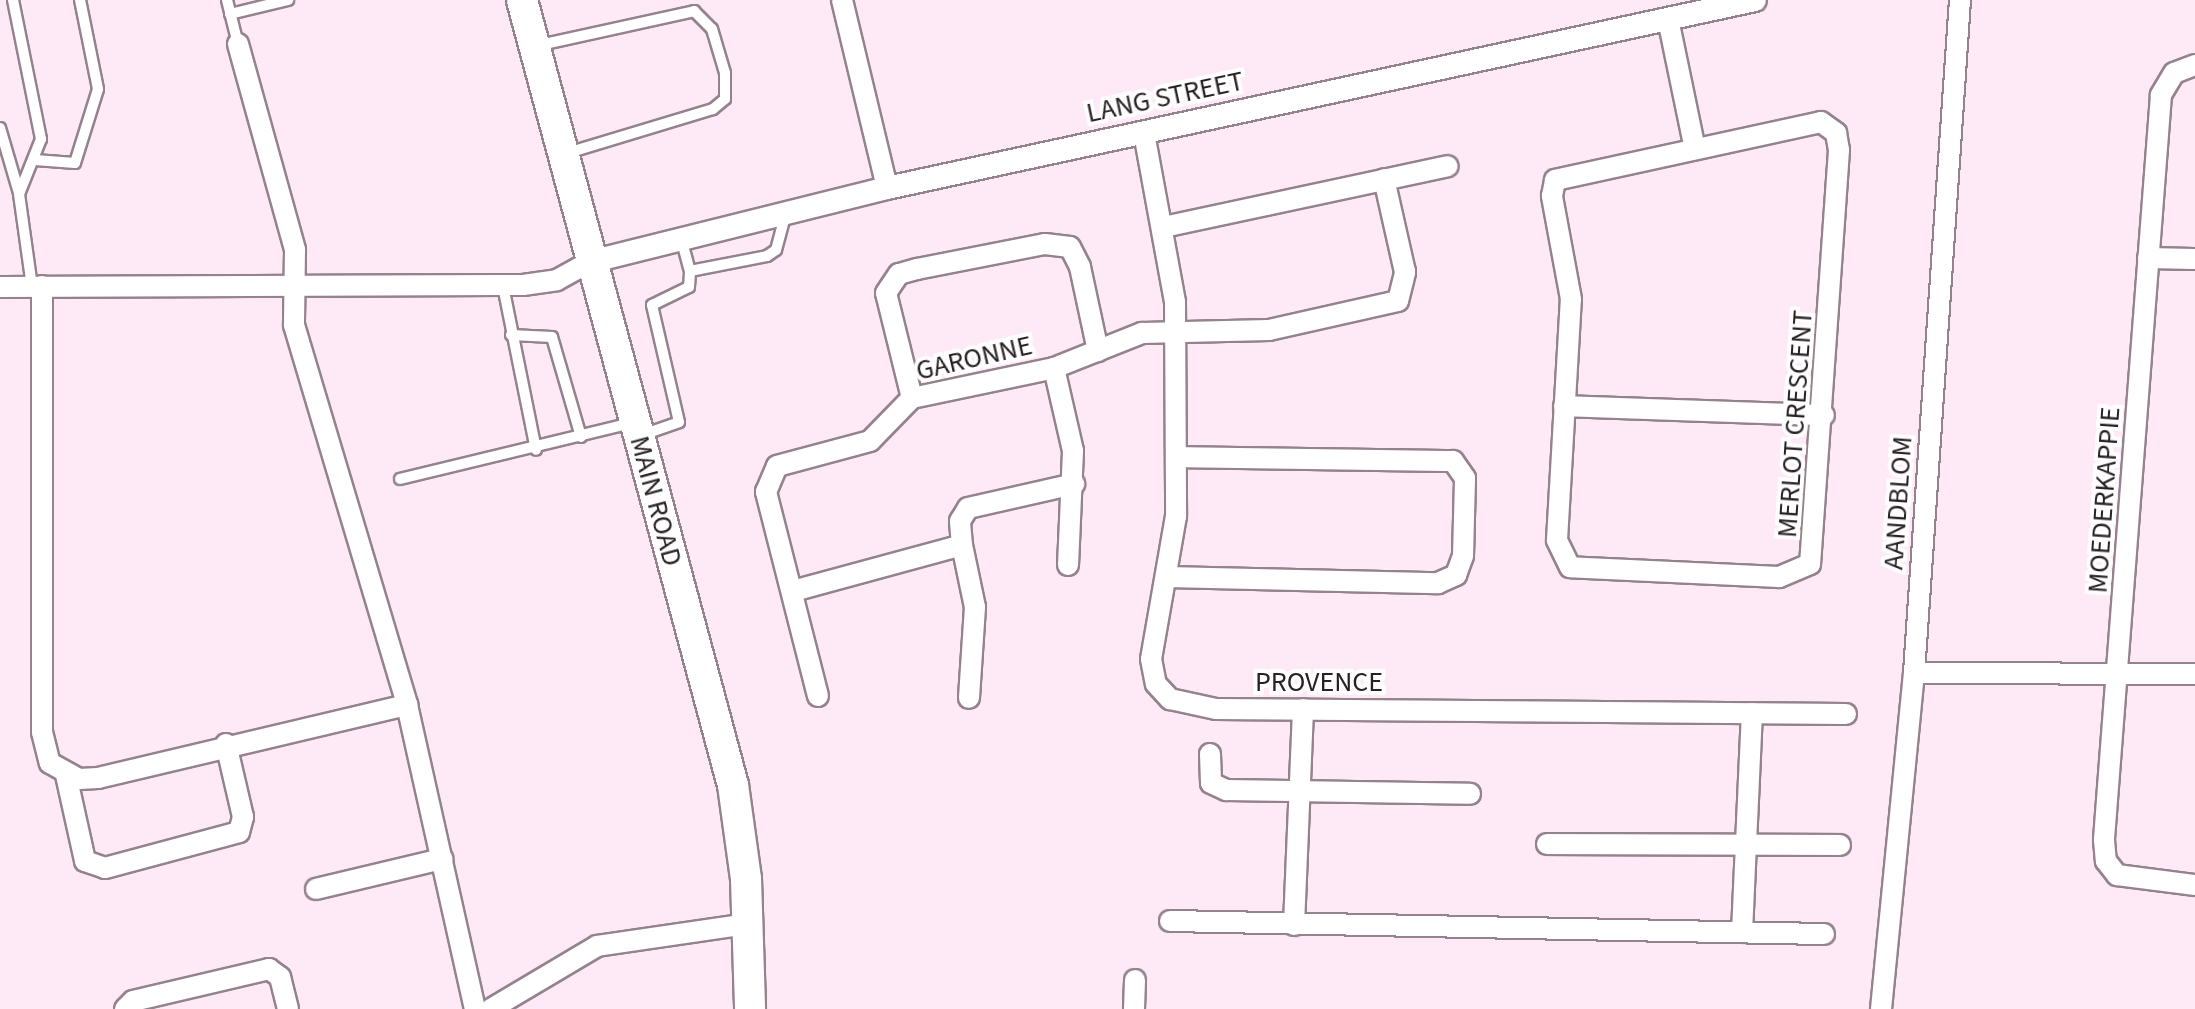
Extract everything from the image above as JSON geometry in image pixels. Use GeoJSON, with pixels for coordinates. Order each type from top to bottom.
{"type":"FeatureCollection","features":[{"type":"Feature","properties":{"kind":"main road","name":"MAIN ROAD"},"geometry":{"type":"LineString","coordinates":[[522,0],[734,785],[748,924],[750,1009]]}},
{"type":"Feature","properties":{"kind":"street"},"geometry":{"type":"LineString","coordinates":[[842,0],[888,188]]}},
{"type":"Feature","properties":{"kind":"street","name":"LANG STREET"},"geometry":{"type":"LineString","coordinates":[[590,262],[680,235],[888,188],[1754,0]]}},
{"type":"Feature","properties":{"kind":"street","name":"AANDBLOM"},"geometry":{"type":"LineString","coordinates":[[1880,1009],[1914,672],[1960,0]]}},
{"type":"Feature","properties":{"kind":"street"},"geometry":{"type":"LineString","coordinates":[[1668,19],[1696,149]]}},
{"type":"Feature","properties":{"kind":"street"},"geometry":{"type":"LineString","coordinates":[[238,44],[291,234],[294,326],[407,704],[475,1009]]}},
{"type":"Feature","properties":{"kind":"street","name":"MOEDERKAPPIE"},"geometry":{"type":"LineString","coordinates":[[2195,65],[2174,73],[2161,95],[2106,861],[2133,881],[2195,885]]}},
{"type":"Feature","properties":{"kind":"street","name":"MERLOT CRESCENT"},"geometry":{"type":"LineString","coordinates":[[1810,123],[1830,124],[1836,133],[1824,415],[1814,554],[1803,571],[1779,576],[1602,572],[1570,566],[1558,551],[1564,406],[1571,299],[1552,187],[1564,176],[1810,123]]}},
{"type":"Feature","properties":{"kind":"street"},"geometry":{"type":"LineString","coordinates":[[1144,132],[1164,227],[1176,330]]}},
{"type":"Feature","properties":{"kind":"street"},"geometry":{"type":"LineString","coordinates":[[1164,227],[1448,166]]}},
{"type":"Feature","properties":{"kind":"street","name":"GARONNE"},"geometry":{"type":"LineString","coordinates":[[818,696],[766,492],[769,474],[783,463],[870,441],[912,398],[1054,368],[1142,332],[1269,330],[1398,300],[1405,272],[1384,179]]}},
{"type":"Feature","properties":{"kind":"street"},"geometry":{"type":"LineString","coordinates":[[912,398],[886,293],[899,274],[917,269],[1046,244],[1070,247],[1080,266],[1098,351]]}},
{"type":"Feature","properties":{"kind":"street"},"geometry":{"type":"LineString","coordinates":[[2148,258],[2195,259]]}},
{"type":"Feature","properties":{"kind":"street"},"geometry":{"type":"LineString","coordinates":[[0,286],[503,285],[557,280],[590,262]]}},
{"type":"Feature","properties":{"kind":"street"},"geometry":{"type":"LineString","coordinates":[[37,286],[42,732],[50,763],[66,774],[98,778],[226,744],[407,704]]}},
{"type":"Feature","properties":{"kind":"street","name":"PROVENCE"},"geometry":{"type":"LineString","coordinates":[[1176,330],[1180,457],[1167,578],[1151,659],[1163,692],[1199,708],[1846,714]]}},
{"type":"Feature","properties":{"kind":"street"},"geometry":{"type":"LineString","coordinates":[[1054,368],[1074,484],[1068,566]]}},
{"type":"Feature","properties":{"kind":"street"},"geometry":{"type":"LineString","coordinates":[[1564,406],[1824,415]]}},
{"type":"Feature","properties":{"kind":"street"},"geometry":{"type":"LineString","coordinates":[[1167,578],[1438,583],[1456,575],[1463,556],[1465,478],[1452,461],[1180,457]]}},
{"type":"Feature","properties":{"kind":"street"},"geometry":{"type":"LineString","coordinates":[[969,698],[975,607],[960,521],[968,508],[1074,484]]}},
{"type":"Feature","properties":{"kind":"street"},"geometry":{"type":"LineString","coordinates":[[793,591],[962,545]]}},
{"type":"Feature","properties":{"kind":"street"},"geometry":{"type":"LineString","coordinates":[[1914,672],[2195,674]]}},
{"type":"Feature","properties":{"kind":"street"},"geometry":{"type":"LineString","coordinates":[[1294,924],[1303,710]]}},
{"type":"Feature","properties":{"kind":"street"},"geometry":{"type":"LineString","coordinates":[[1742,932],[1752,713]]}},
{"type":"Feature","properties":{"kind":"street"},"geometry":{"type":"LineString","coordinates":[[66,774],[85,861],[105,868],[239,832],[242,818],[226,744]]}},
{"type":"Feature","properties":{"kind":"street"},"geometry":{"type":"LineString","coordinates":[[1210,754],[1211,783],[1218,789],[1470,794]]}},
{"type":"Feature","properties":{"kind":"street"},"geometry":{"type":"LineString","coordinates":[[1547,844],[1840,845]]}},
{"type":"Feature","properties":{"kind":"street"},"geometry":{"type":"LineString","coordinates":[[316,889],[442,859]]}},
{"type":"Feature","properties":{"kind":"street"},"geometry":{"type":"LineString","coordinates":[[1170,921],[1824,934]]}},
{"type":"Feature","properties":{"kind":"street"},"geometry":{"type":"LineString","coordinates":[[491,1009],[597,946],[748,924]]}},
{"type":"Feature","properties":{"kind":"street"},"geometry":{"type":"LineString","coordinates":[[125,1009],[133,1001],[269,970],[280,977],[288,1009]]}},
{"type":"Feature","properties":{"kind":"street"},"geometry":{"type":"LineString","coordinates":[[1134,1009],[1136,980]]}},
{"type":"Feature","properties":{"kind":"lane"},"geometry":{"type":"LineString","coordinates":[[12,0],[38,124],[36,160],[20,194]]}},
{"type":"Feature","properties":{"kind":"lane"},"geometry":{"type":"LineString","coordinates":[[36,160],[74,163],[98,89],[80,0]]}},
{"type":"Feature","properties":{"kind":"lane"},"geometry":{"type":"LineString","coordinates":[[226,0],[238,44]]}},
{"type":"Feature","properties":{"kind":"lane"},"geometry":{"type":"LineString","coordinates":[[230,14],[266,2],[288,0]]}},
{"type":"Feature","properties":{"kind":"lane"},"geometry":{"type":"LineString","coordinates":[[534,46],[694,11],[712,29],[725,73],[725,98],[713,109],[562,155]]}},
{"type":"Feature","properties":{"kind":"lane"},"geometry":{"type":"LineString","coordinates":[[0,128],[20,194],[37,286]]}},
{"type":"Feature","properties":{"kind":"lane"},"geometry":{"type":"LineString","coordinates":[[690,272],[772,254],[787,211]]}},
{"type":"Feature","properties":{"kind":"lane"},"geometry":{"type":"LineString","coordinates":[[400,479],[581,437],[679,422],[652,305],[689,287],[690,272],[680,235]]}},
{"type":"Feature","properties":{"kind":"lane"},"geometry":{"type":"LineString","coordinates":[[503,285],[536,450]]}},
{"type":"Feature","properties":{"kind":"lane"},"geometry":{"type":"LineString","coordinates":[[511,335],[552,336],[581,437]]}}]}
